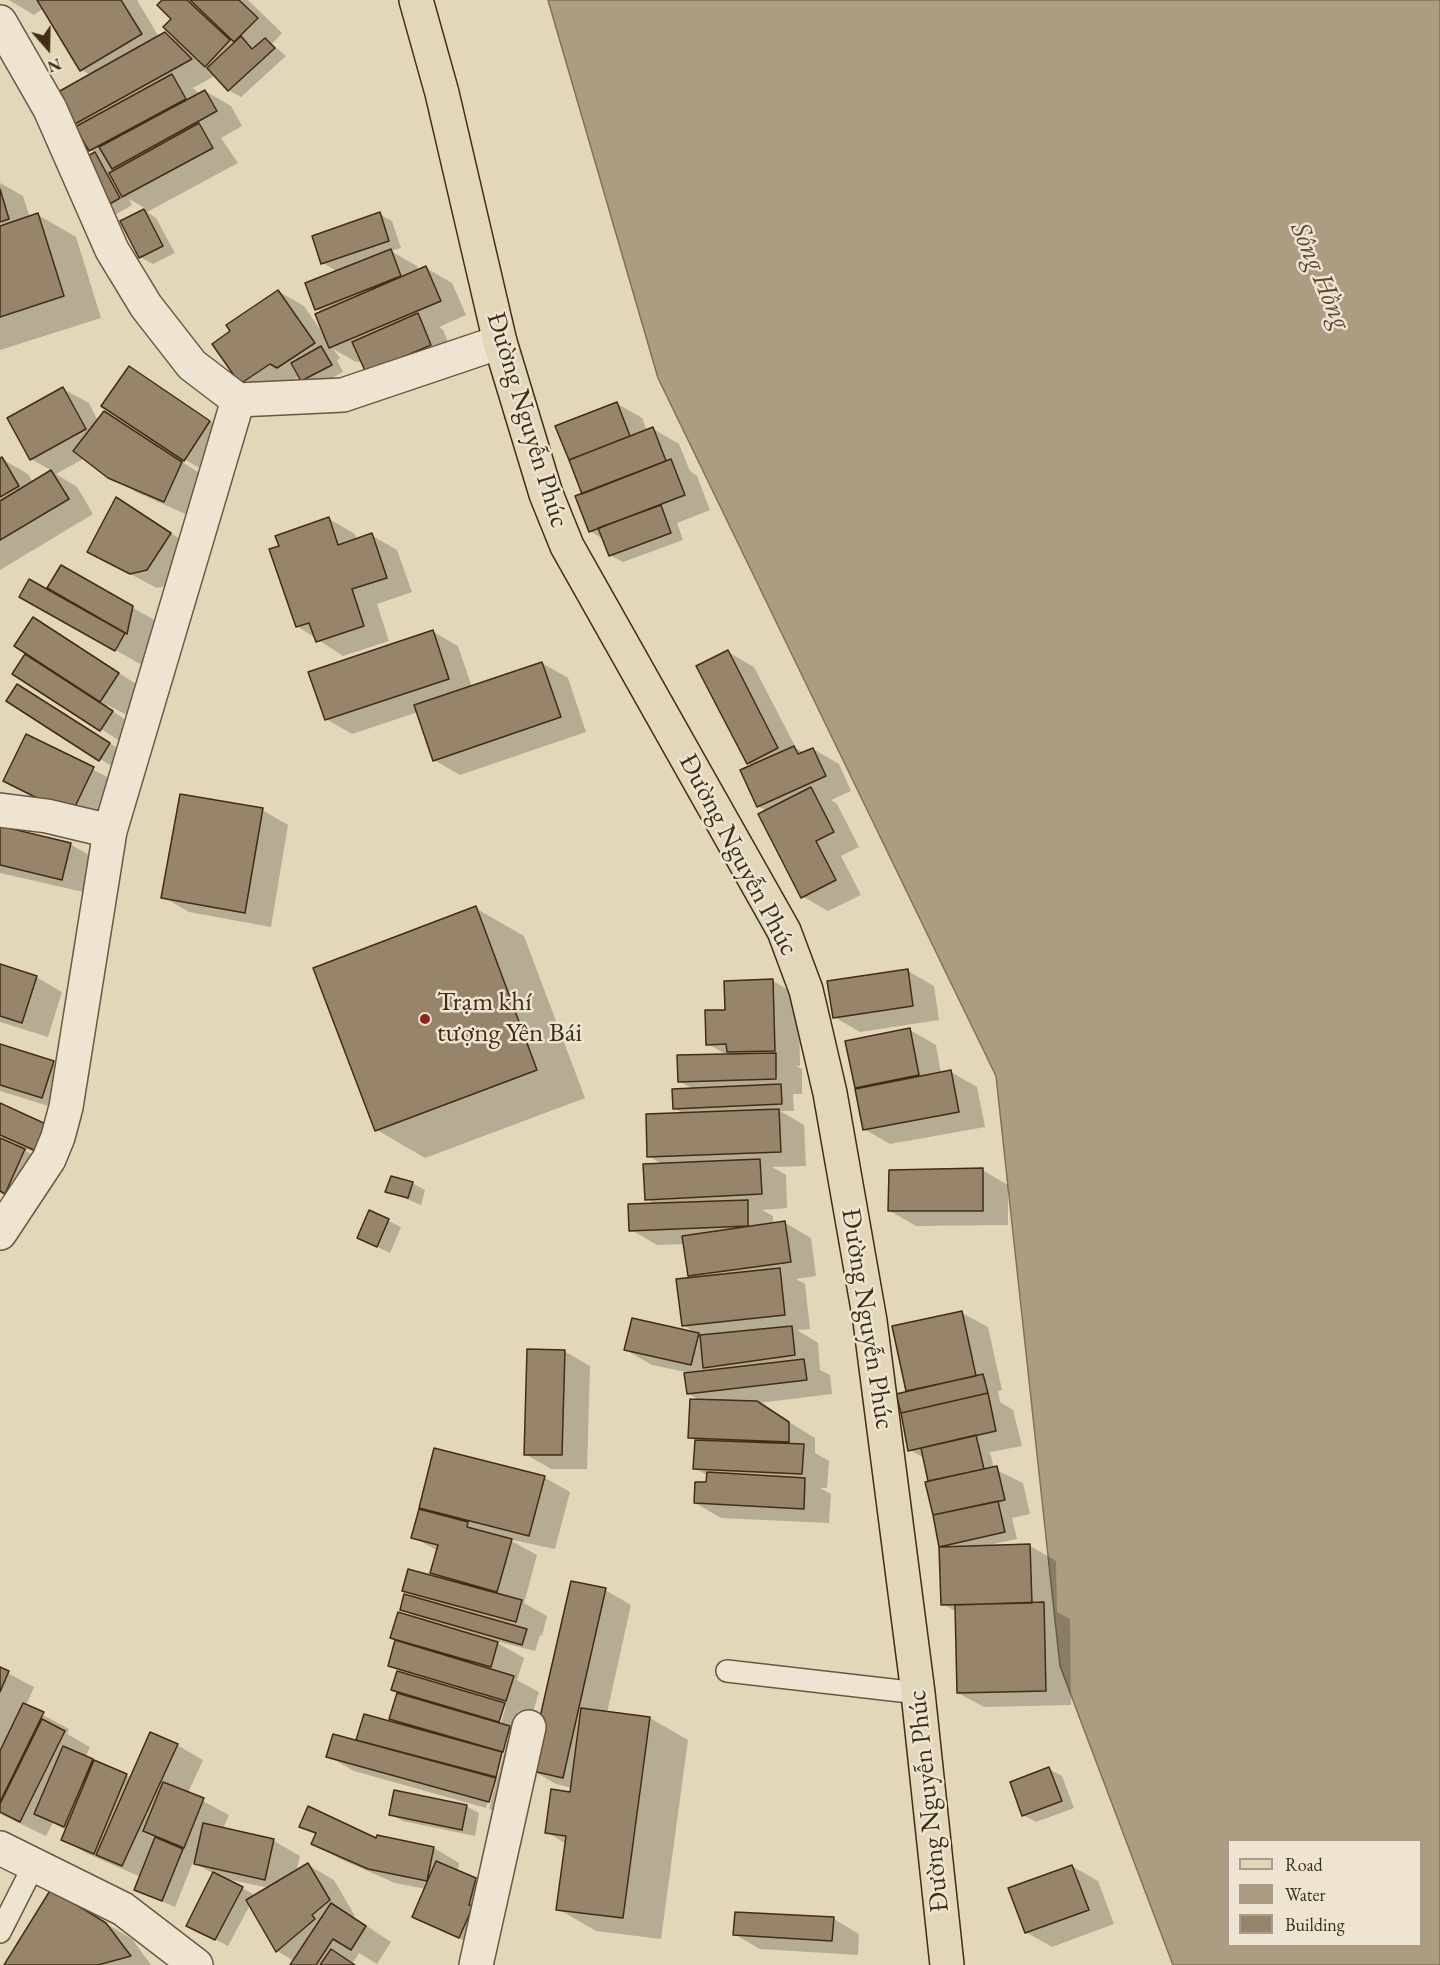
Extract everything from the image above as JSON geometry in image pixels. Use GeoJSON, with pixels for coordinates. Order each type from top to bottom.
{"type":"FeatureCollection","features":[{"type":"Feature","properties":{"kind":"main road","name":"Đường Nguyễn Phúc"},"geometry":{"type":"LineString","coordinates":[[416,0],[442,93],[501,342],[546,494],[567,546],[784,931],[806,990],[830,1093],[870,1321],[918,1694],[947,1965]]}},
{"type":"Feature","properties":{"kind":"street"},"geometry":{"type":"LineString","coordinates":[[0,22],[50,109],[112,250],[146,306],[192,365],[238,400],[343,394],[501,342]]}},
{"type":"Feature","properties":{"kind":"street"},"geometry":{"type":"LineString","coordinates":[[0,1233],[49,1159],[66,1107],[85,975],[110,831],[238,400]]}},
{"type":"Feature","properties":{"kind":"street"},"geometry":{"type":"LineString","coordinates":[[0,810],[47,816],[110,831]]}},
{"type":"Feature","properties":{"kind":"street"},"geometry":{"type":"LineString","coordinates":[[476,1965],[529,1727]]}},
{"type":"Feature","properties":{"kind":"street"},"geometry":{"type":"LineString","coordinates":[[0,1848],[35,1863],[123,1909],[196,1965]]}},
{"type":"Feature","properties":{"kind":"lane"},"geometry":{"type":"LineString","coordinates":[[728,1671],[918,1694]]}},
{"type":"Feature","properties":{"kind":"lane"},"geometry":{"type":"LineString","coordinates":[[0,1932],[35,1863]]}},
{"type":"Feature","properties":{"kind":"water","name":"Sông Hồng"},"geometry":{"type":"Polygon","coordinates":[[[548,0],[1440,0],[1440,1965],[1173,1965],[1060,1666],[996,1076],[658,378],[548,0]]]}},
{"type":"Feature","properties":{"kind":"building"},"geometry":{"type":"Polygon","coordinates":[[[37,0],[121,0],[142,34],[80,71],[37,0]]]}},
{"type":"Feature","properties":{"kind":"building"},"geometry":{"type":"Polygon","coordinates":[[[162,0],[187,0],[230,40],[205,67],[163,27],[171,19],[157,5],[162,0]]]}},
{"type":"Feature","properties":{"kind":"building"},"geometry":{"type":"Polygon","coordinates":[[[190,0],[239,0],[258,18],[234,42],[190,0]]]}},
{"type":"Feature","properties":{"kind":"building"},"geometry":{"type":"Polygon","coordinates":[[[165,32],[192,59],[75,124],[58,92],[165,32]]]}},
{"type":"Feature","properties":{"kind":"building"},"geometry":{"type":"Polygon","coordinates":[[[241,36],[252,49],[265,38],[275,48],[228,91],[207,68],[241,36]]]}},
{"type":"Feature","properties":{"kind":"building"},"geometry":{"type":"Polygon","coordinates":[[[172,74],[186,99],[89,151],[75,127],[172,74]]]}},
{"type":"Feature","properties":{"kind":"building"},"geometry":{"type":"Polygon","coordinates":[[[205,90],[217,111],[112,169],[99,147],[205,90]]]}},
{"type":"Feature","properties":{"kind":"building"},"geometry":{"type":"Polygon","coordinates":[[[199,123],[213,148],[122,197],[109,173],[199,123]]]}},
{"type":"Feature","properties":{"kind":"building"},"geometry":{"type":"Polygon","coordinates":[[[95,152],[120,198],[101,209],[76,162],[95,152]]]}},
{"type":"Feature","properties":{"kind":"building"},"geometry":{"type":"Polygon","coordinates":[[[0,189],[9,219],[0,222],[0,189]]]}},
{"type":"Feature","properties":{"kind":"building"},"geometry":{"type":"Polygon","coordinates":[[[144,209],[163,246],[139,258],[120,221],[144,209]]]}},
{"type":"Feature","properties":{"kind":"building"},"geometry":{"type":"Polygon","coordinates":[[[380,212],[389,241],[321,264],[312,236],[380,212]]]}},
{"type":"Feature","properties":{"kind":"building"},"geometry":{"type":"Polygon","coordinates":[[[38,213],[64,296],[0,317],[0,226],[38,213]]]}},
{"type":"Feature","properties":{"kind":"building"},"geometry":{"type":"Polygon","coordinates":[[[391,249],[401,276],[315,310],[305,283],[391,249]]]}},
{"type":"Feature","properties":{"kind":"building"},"geometry":{"type":"Polygon","coordinates":[[[426,266],[441,301],[329,348],[315,314],[426,266]]]}},
{"type":"Feature","properties":{"kind":"building"},"geometry":{"type":"Polygon","coordinates":[[[278,290],[315,343],[277,368],[270,364],[240,384],[212,344],[230,331],[226,325],[278,290]]]}},
{"type":"Feature","properties":{"kind":"building"},"geometry":{"type":"Polygon","coordinates":[[[418,313],[431,345],[366,373],[352,342],[418,313]]]}},
{"type":"Feature","properties":{"kind":"building"},"geometry":{"type":"Polygon","coordinates":[[[321,346],[332,365],[301,381],[291,363],[321,346]]]}},
{"type":"Feature","properties":{"kind":"building"},"geometry":{"type":"Polygon","coordinates":[[[129,366],[210,421],[184,461],[101,406],[129,366]]]}},
{"type":"Feature","properties":{"kind":"building"},"geometry":{"type":"Polygon","coordinates":[[[63,387],[86,429],[30,460],[7,418],[63,387]]]}},
{"type":"Feature","properties":{"kind":"building"},"geometry":{"type":"Polygon","coordinates":[[[617,402],[630,436],[569,460],[555,426],[617,402]]]}},
{"type":"Feature","properties":{"kind":"building"},"geometry":{"type":"Polygon","coordinates":[[[104,411],[182,462],[164,502],[108,478],[73,451],[104,411]]]}},
{"type":"Feature","properties":{"kind":"building"},"geometry":{"type":"Polygon","coordinates":[[[653,427],[666,461],[582,494],[569,460],[653,427]]]}},
{"type":"Feature","properties":{"kind":"building"},"geometry":{"type":"Polygon","coordinates":[[[2,457],[19,486],[0,497],[0,458],[2,457]]]}},
{"type":"Feature","properties":{"kind":"building"},"geometry":{"type":"Polygon","coordinates":[[[671,459],[685,495],[589,532],[575,496],[671,459]]]}},
{"type":"Feature","properties":{"kind":"building"},"geometry":{"type":"Polygon","coordinates":[[[51,470],[69,499],[0,540],[0,501],[51,470]]]}},
{"type":"Feature","properties":{"kind":"building"},"geometry":{"type":"Polygon","coordinates":[[[116,497],[171,533],[147,570],[130,574],[87,552],[116,497]]]}},
{"type":"Feature","properties":{"kind":"building"},"geometry":{"type":"Polygon","coordinates":[[[661,505],[671,533],[609,556],[598,528],[661,505]]]}},
{"type":"Feature","properties":{"kind":"building"},"geometry":{"type":"Polygon","coordinates":[[[329,517],[338,545],[372,533],[387,578],[352,589],[364,626],[316,642],[309,623],[296,627],[269,549],[279,546],[275,536],[329,517]]]}},
{"type":"Feature","properties":{"kind":"building"},"geometry":{"type":"Polygon","coordinates":[[[61,565],[133,606],[127,634],[47,588],[61,565]]]}},
{"type":"Feature","properties":{"kind":"building"},"geometry":{"type":"Polygon","coordinates":[[[29,579],[125,633],[115,651],[19,597],[29,579]]]}},
{"type":"Feature","properties":{"kind":"building"},"geometry":{"type":"Polygon","coordinates":[[[33,617],[119,673],[100,702],[14,646],[33,617]]]}},
{"type":"Feature","properties":{"kind":"building"},"geometry":{"type":"Polygon","coordinates":[[[433,630],[449,679],[325,720],[308,672],[433,630]]]}},
{"type":"Feature","properties":{"kind":"building"},"geometry":{"type":"Polygon","coordinates":[[[728,650],[778,748],[747,764],[696,666],[728,650]]]}},
{"type":"Feature","properties":{"kind":"building"},"geometry":{"type":"Polygon","coordinates":[[[25,654],[113,711],[100,731],[12,674],[25,654]]]}},
{"type":"Feature","properties":{"kind":"building"},"geometry":{"type":"Polygon","coordinates":[[[542,662],[561,717],[433,761],[414,705],[542,662]]]}},
{"type":"Feature","properties":{"kind":"building"},"geometry":{"type":"Polygon","coordinates":[[[17,684],[110,743],[99,761],[6,701],[17,684]]]}},
{"type":"Feature","properties":{"kind":"building"},"geometry":{"type":"Polygon","coordinates":[[[26,734],[94,767],[71,815],[3,781],[26,734]]]}},
{"type":"Feature","properties":{"kind":"building"},"geometry":{"type":"Polygon","coordinates":[[[794,746],[798,754],[813,748],[826,776],[757,807],[740,770],[794,746]]]}},
{"type":"Feature","properties":{"kind":"building"},"geometry":{"type":"Polygon","coordinates":[[[811,787],[834,832],[816,841],[836,880],[801,898],[758,814],[811,787]]]}},
{"type":"Feature","properties":{"kind":"building"},"geometry":{"type":"Polygon","coordinates":[[[180,794],[263,808],[245,913],[161,898],[180,794]]]}},
{"type":"Feature","properties":{"kind":"building"},"geometry":{"type":"Polygon","coordinates":[[[0,826],[71,843],[62,880],[0,865],[0,826]]]}},
{"type":"Feature","properties":{"kind":"building","name":"Trạm khí tượng Yên Bái"},"geometry":{"type":"Polygon","coordinates":[[[476,906],[537,1070],[375,1131],[313,968],[476,906]]]}},
{"type":"Feature","properties":{"kind":"building"},"geometry":{"type":"Polygon","coordinates":[[[0,964],[37,976],[22,1023],[0,1016],[0,964]]]}},
{"type":"Feature","properties":{"kind":"building"},"geometry":{"type":"Polygon","coordinates":[[[908,969],[913,1006],[833,1018],[827,981],[908,969]]]}},
{"type":"Feature","properties":{"kind":"building"},"geometry":{"type":"Polygon","coordinates":[[[773,979],[775,1051],[727,1052],[726,1044],[706,1045],[705,1010],[725,1010],[724,981],[773,979]]]}},
{"type":"Feature","properties":{"kind":"building"},"geometry":{"type":"Polygon","coordinates":[[[910,1028],[919,1075],[855,1088],[845,1041],[910,1028]]]}},
{"type":"Feature","properties":{"kind":"building"},"geometry":{"type":"Polygon","coordinates":[[[0,1044],[54,1061],[42,1098],[0,1085],[0,1044]]]}},
{"type":"Feature","properties":{"kind":"building"},"geometry":{"type":"Polygon","coordinates":[[[776,1053],[776,1079],[678,1082],[677,1055],[776,1053]]]}},
{"type":"Feature","properties":{"kind":"building"},"geometry":{"type":"Polygon","coordinates":[[[951,1070],[959,1112],[863,1130],[855,1089],[951,1070]]]}},
{"type":"Feature","properties":{"kind":"building"},"geometry":{"type":"Polygon","coordinates":[[[781,1084],[782,1104],[673,1109],[672,1089],[781,1084]]]}},
{"type":"Feature","properties":{"kind":"building"},"geometry":{"type":"Polygon","coordinates":[[[0,1103],[48,1125],[36,1151],[0,1135],[0,1103]]]}},
{"type":"Feature","properties":{"kind":"building"},"geometry":{"type":"Polygon","coordinates":[[[779,1109],[781,1152],[647,1157],[646,1114],[779,1109]]]}},
{"type":"Feature","properties":{"kind":"building"},"geometry":{"type":"Polygon","coordinates":[[[0,1138],[25,1149],[5,1194],[0,1191],[0,1138]]]}},
{"type":"Feature","properties":{"kind":"building"},"geometry":{"type":"Polygon","coordinates":[[[760,1159],[762,1194],[645,1200],[643,1164],[760,1159]]]}},
{"type":"Feature","properties":{"kind":"building"},"geometry":{"type":"Polygon","coordinates":[[[983,1168],[983,1211],[888,1211],[889,1170],[983,1168]]]}},
{"type":"Feature","properties":{"kind":"building"},"geometry":{"type":"Polygon","coordinates":[[[391,1176],[413,1182],[408,1198],[385,1192],[391,1176]]]}},
{"type":"Feature","properties":{"kind":"building"},"geometry":{"type":"Polygon","coordinates":[[[748,1200],[748,1226],[629,1231],[628,1204],[748,1200]]]}},
{"type":"Feature","properties":{"kind":"building"},"geometry":{"type":"Polygon","coordinates":[[[369,1210],[389,1219],[377,1247],[357,1238],[369,1210]]]}},
{"type":"Feature","properties":{"kind":"building"},"geometry":{"type":"Polygon","coordinates":[[[785,1221],[791,1262],[688,1276],[682,1236],[785,1221]]]}},
{"type":"Feature","properties":{"kind":"building"},"geometry":{"type":"Polygon","coordinates":[[[780,1268],[785,1315],[682,1326],[676,1279],[780,1268]]]}},
{"type":"Feature","properties":{"kind":"building"},"geometry":{"type":"Polygon","coordinates":[[[962,1311],[976,1376],[906,1391],[892,1326],[962,1311]]]}},
{"type":"Feature","properties":{"kind":"building"},"geometry":{"type":"Polygon","coordinates":[[[632,1318],[699,1333],[691,1365],[624,1350],[632,1318]]]}},
{"type":"Feature","properties":{"kind":"building"},"geometry":{"type":"Polygon","coordinates":[[[792,1326],[795,1355],[703,1368],[700,1335],[792,1326]]]}},
{"type":"Feature","properties":{"kind":"building"},"geometry":{"type":"Polygon","coordinates":[[[527,1349],[565,1350],[562,1455],[524,1455],[527,1349]]]}},
{"type":"Feature","properties":{"kind":"building"},"geometry":{"type":"Polygon","coordinates":[[[804,1359],[807,1380],[687,1394],[684,1373],[804,1359]]]}},
{"type":"Feature","properties":{"kind":"building"},"geometry":{"type":"Polygon","coordinates":[[[983,1374],[988,1393],[901,1413],[896,1394],[983,1374]]]}},
{"type":"Feature","properties":{"kind":"building"},"geometry":{"type":"Polygon","coordinates":[[[988,1393],[996,1431],[908,1451],[901,1413],[988,1393]]]}},
{"type":"Feature","properties":{"kind":"building"},"geometry":{"type":"Polygon","coordinates":[[[690,1399],[757,1401],[789,1422],[789,1442],[688,1438],[690,1399]]]}},
{"type":"Feature","properties":{"kind":"building"},"geometry":{"type":"Polygon","coordinates":[[[976,1435],[984,1469],[928,1481],[921,1448],[976,1435]]]}},
{"type":"Feature","properties":{"kind":"building"},"geometry":{"type":"Polygon","coordinates":[[[695,1440],[804,1444],[802,1474],[693,1469],[695,1440]]]}},
{"type":"Feature","properties":{"kind":"building"},"geometry":{"type":"Polygon","coordinates":[[[434,1448],[545,1476],[529,1536],[419,1508],[434,1448]]]}},
{"type":"Feature","properties":{"kind":"building"},"geometry":{"type":"Polygon","coordinates":[[[997,1466],[1005,1500],[933,1515],[925,1482],[997,1466]]]}},
{"type":"Feature","properties":{"kind":"building"},"geometry":{"type":"Polygon","coordinates":[[[707,1472],[805,1478],[804,1509],[694,1503],[695,1482],[706,1482],[707,1472]]]}},
{"type":"Feature","properties":{"kind":"building"},"geometry":{"type":"Polygon","coordinates":[[[998,1501],[1005,1532],[939,1547],[933,1515],[998,1501]]]}},
{"type":"Feature","properties":{"kind":"building"},"geometry":{"type":"Polygon","coordinates":[[[419,1509],[468,1522],[467,1527],[512,1539],[497,1592],[430,1573],[438,1545],[411,1538],[419,1509]]]}},
{"type":"Feature","properties":{"kind":"building"},"geometry":{"type":"Polygon","coordinates":[[[1030,1544],[1032,1603],[941,1605],[939,1547],[1030,1544]]]}},
{"type":"Feature","properties":{"kind":"building"},"geometry":{"type":"Polygon","coordinates":[[[408,1569],[522,1600],[516,1622],[402,1591],[408,1569]]]}},
{"type":"Feature","properties":{"kind":"building"},"geometry":{"type":"Polygon","coordinates":[[[571,1581],[606,1588],[563,1778],[528,1770],[571,1581]]]}},
{"type":"Feature","properties":{"kind":"building"},"geometry":{"type":"Polygon","coordinates":[[[404,1594],[527,1629],[522,1645],[400,1610],[404,1594]]]}},
{"type":"Feature","properties":{"kind":"building"},"geometry":{"type":"Polygon","coordinates":[[[1044,1602],[1046,1691],[957,1693],[955,1605],[1044,1602]]]}},
{"type":"Feature","properties":{"kind":"building"},"geometry":{"type":"Polygon","coordinates":[[[398,1612],[498,1642],[491,1667],[390,1638],[398,1612]]]}},
{"type":"Feature","properties":{"kind":"building"},"geometry":{"type":"Polygon","coordinates":[[[395,1640],[514,1676],[506,1701],[388,1666],[395,1640]]]}},
{"type":"Feature","properties":{"kind":"building"},"geometry":{"type":"Polygon","coordinates":[[[0,1667],[9,1671],[0,1692],[0,1667]]]}},
{"type":"Feature","properties":{"kind":"building"},"geometry":{"type":"Polygon","coordinates":[[[397,1671],[505,1703],[499,1722],[391,1690],[397,1671]]]}},
{"type":"Feature","properties":{"kind":"building"},"geometry":{"type":"Polygon","coordinates":[[[397,1693],[510,1726],[503,1752],[389,1719],[397,1693]]]}},
{"type":"Feature","properties":{"kind":"building"},"geometry":{"type":"Polygon","coordinates":[[[23,1703],[44,1712],[0,1802],[0,1751],[23,1703]]]}},
{"type":"Feature","properties":{"kind":"building"},"geometry":{"type":"Polygon","coordinates":[[[581,1708],[650,1717],[623,1918],[556,1910],[566,1836],[545,1833],[551,1789],[570,1792],[581,1708]]]}},
{"type":"Feature","properties":{"kind":"building"},"geometry":{"type":"Polygon","coordinates":[[[364,1714],[502,1752],[496,1777],[356,1740],[364,1714]]]}},
{"type":"Feature","properties":{"kind":"building"},"geometry":{"type":"Polygon","coordinates":[[[42,1719],[65,1731],[20,1822],[0,1812],[0,1804],[42,1719]]]}},
{"type":"Feature","properties":{"kind":"building"},"geometry":{"type":"Polygon","coordinates":[[[150,1732],[178,1744],[122,1866],[96,1855],[150,1732]]]}},
{"type":"Feature","properties":{"kind":"building"},"geometry":{"type":"Polygon","coordinates":[[[333,1734],[496,1778],[489,1802],[326,1757],[333,1734]]]}},
{"type":"Feature","properties":{"kind":"building"},"geometry":{"type":"Polygon","coordinates":[[[63,1746],[93,1759],[64,1827],[34,1814],[63,1746]]]}},
{"type":"Feature","properties":{"kind":"building"},"geometry":{"type":"Polygon","coordinates":[[[94,1760],[127,1774],[94,1854],[61,1840],[94,1760]]]}},
{"type":"Feature","properties":{"kind":"building"},"geometry":{"type":"Polygon","coordinates":[[[1049,1767],[1062,1801],[1022,1816],[1010,1782],[1049,1767]]]}},
{"type":"Feature","properties":{"kind":"building"},"geometry":{"type":"Polygon","coordinates":[[[163,1782],[204,1798],[184,1848],[143,1831],[163,1782]]]}},
{"type":"Feature","properties":{"kind":"building"},"geometry":{"type":"Polygon","coordinates":[[[394,1790],[467,1805],[462,1830],[389,1815],[394,1790]]]}},
{"type":"Feature","properties":{"kind":"building"},"geometry":{"type":"Polygon","coordinates":[[[308,1806],[376,1838],[377,1835],[434,1847],[427,1881],[368,1869],[311,1844],[316,1833],[299,1827],[308,1806]]]}},
{"type":"Feature","properties":{"kind":"building"},"geometry":{"type":"Polygon","coordinates":[[[203,1823],[274,1839],[265,1880],[194,1864],[203,1823]]]}},
{"type":"Feature","properties":{"kind":"building"},"geometry":{"type":"Polygon","coordinates":[[[155,1837],[183,1849],[162,1901],[134,1890],[155,1837]]]}},
{"type":"Feature","properties":{"kind":"building"},"geometry":{"type":"Polygon","coordinates":[[[436,1861],[476,1878],[469,1905],[473,1906],[459,1938],[412,1917],[436,1861]]]}},
{"type":"Feature","properties":{"kind":"building"},"geometry":{"type":"Polygon","coordinates":[[[308,1863],[330,1900],[312,1915],[315,1919],[276,1952],[246,1900],[308,1863]]]}},
{"type":"Feature","properties":{"kind":"building"},"geometry":{"type":"Polygon","coordinates":[[[1072,1865],[1089,1910],[1025,1933],[1008,1888],[1072,1865]]]}},
{"type":"Feature","properties":{"kind":"building"},"geometry":{"type":"Polygon","coordinates":[[[213,1872],[243,1887],[215,1940],[186,1926],[213,1872]]]}},
{"type":"Feature","properties":{"kind":"building"},"geometry":{"type":"Polygon","coordinates":[[[51,1889],[106,1923],[131,1956],[98,1965],[4,1965],[51,1889]]]}},
{"type":"Feature","properties":{"kind":"building"},"geometry":{"type":"Polygon","coordinates":[[[331,1903],[366,1926],[351,1950],[333,1939],[316,1965],[290,1965],[331,1903]]]}},
{"type":"Feature","properties":{"kind":"building"},"geometry":{"type":"Polygon","coordinates":[[[735,1912],[834,1917],[832,1941],[733,1935],[735,1912]]]}},
{"type":"Feature","properties":{"kind":"building"},"geometry":{"type":"Polygon","coordinates":[[[331,1949],[355,1965],[320,1965],[331,1949]]]}},
{"type":"Feature","properties":{"kind":"place","name":"Trạm khí tượng Yên Bái"},"geometry":{"type":"Point","coordinates":[425,1019]}}]}
